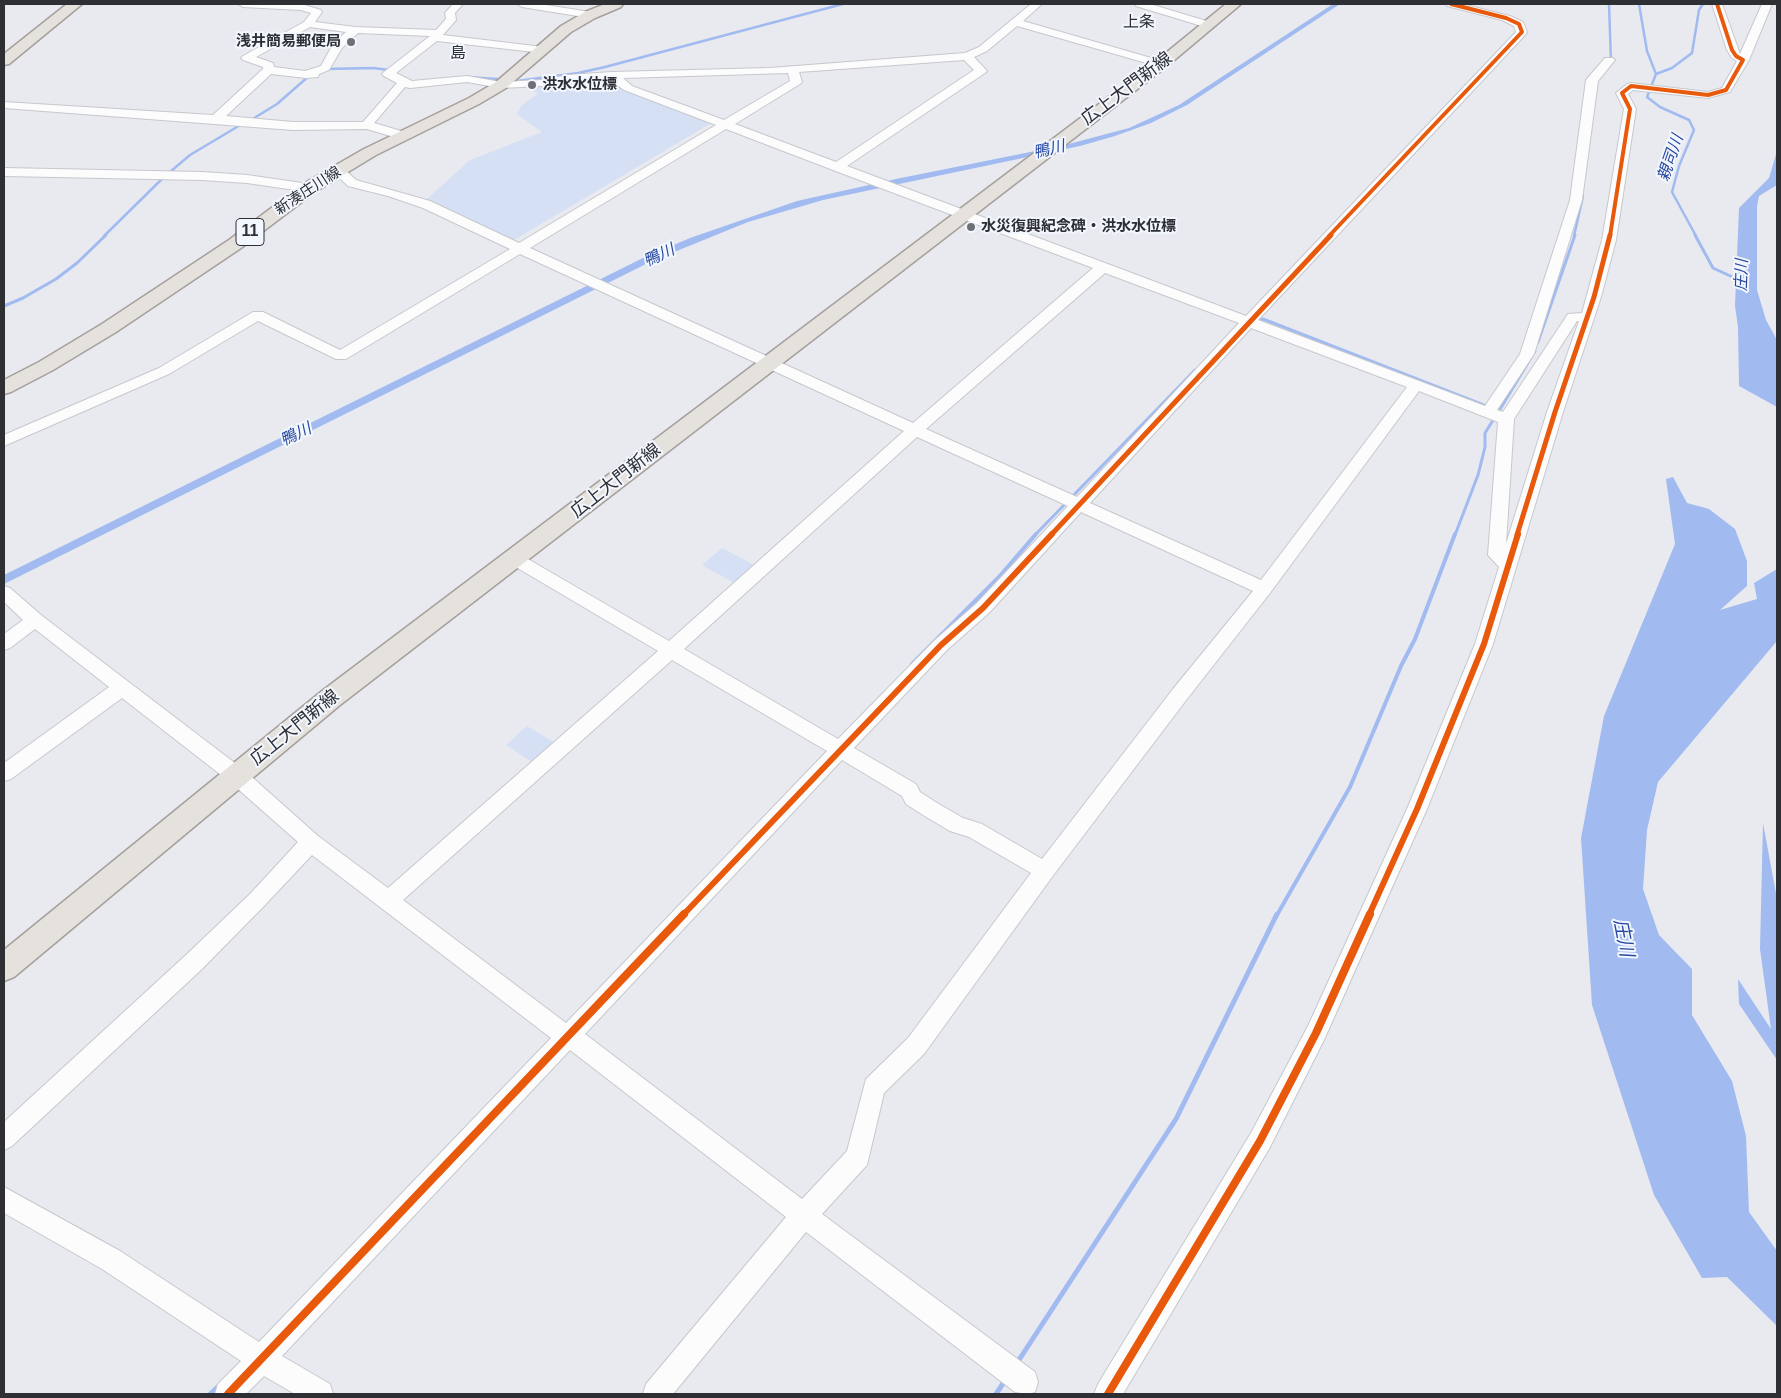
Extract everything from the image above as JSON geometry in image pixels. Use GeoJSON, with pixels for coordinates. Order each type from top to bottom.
{"type":"FeatureCollection","features":[{"type":"Feature","properties":{"kind":"main road"},"geometry":{"type":"LineString","coordinates":[[4,62],[75,4]]}},
{"type":"Feature","properties":{"kind":"main road","name":"新湊庄川線"},"geometry":{"type":"LineString","coordinates":[[4,388],[46,366],[109,328],[235,244],[275,212],[338,170],[474,101],[501,85],[566,29],[590,15],[616,4]]}},
{"type":"Feature","properties":{"kind":"main road","name":"広上大門新線"},"geometry":{"type":"LineString","coordinates":[[4,968],[331,698],[1161,64],[1234,4]]}},
{"type":"Feature","properties":{"kind":"street"},"geometry":{"type":"LineString","coordinates":[[216,119],[268,70],[269,65],[247,58],[308,24],[317,12],[312,9],[287,5],[243,4]]}},
{"type":"Feature","properties":{"kind":"street"},"geometry":{"type":"LineString","coordinates":[[458,4],[450,13],[451,20],[437,35],[388,74],[410,86],[467,79],[501,85],[542,83],[569,78],[612,75],[793,70],[967,56],[983,49],[1037,4]]}},
{"type":"Feature","properties":{"kind":"street"},"geometry":{"type":"LineString","coordinates":[[522,4],[590,15]]}},
{"type":"Feature","properties":{"kind":"street"},"geometry":{"type":"LineString","coordinates":[[228,1394],[941,645],[983,608],[1249,321],[1522,32],[1522,27],[1514,21],[1451,4]]}},
{"type":"Feature","properties":{"kind":"street"},"geometry":{"type":"LineString","coordinates":[[1717,4],[1732,50],[1736,56],[1743,60]]}},
{"type":"Feature","properties":{"kind":"street"},"geometry":{"type":"LineString","coordinates":[[1108,1394],[1260,1141],[1316,1033],[1418,809],[1484,644],[1555,412],[1587,317],[1609,240],[1630,108],[1622,93],[1631,86],[1708,95],[1718,94],[1726,90],[1743,60],[1767,4]]}},
{"type":"Feature","properties":{"kind":"street"},"geometry":{"type":"LineString","coordinates":[[1149,5],[1209,25]]}},
{"type":"Feature","properties":{"kind":"street"},"geometry":{"type":"LineString","coordinates":[[1016,22],[1161,64]]}},
{"type":"Feature","properties":{"kind":"street"},"geometry":{"type":"LineString","coordinates":[[308,24],[355,30],[437,35],[543,50]]}},
{"type":"Feature","properties":{"kind":"street"},"geometry":{"type":"LineString","coordinates":[[268,70],[310,75],[325,68],[337,46],[355,30]]}},
{"type":"Feature","properties":{"kind":"street"},"geometry":{"type":"LineString","coordinates":[[837,167],[981,72],[967,56]]}},
{"type":"Feature","properties":{"kind":"street"},"geometry":{"type":"LineString","coordinates":[[1488,412],[1526,354],[1576,200],[1592,80],[1609,60]]}},
{"type":"Feature","properties":{"kind":"street"},"geometry":{"type":"LineString","coordinates":[[4,441],[164,371],[258,315],[341,356],[796,82],[793,70]]}},
{"type":"Feature","properties":{"kind":"street"},"geometry":{"type":"LineString","coordinates":[[612,75],[628,88],[724,125],[1506,419]]}},
{"type":"Feature","properties":{"kind":"street"},"geometry":{"type":"LineString","coordinates":[[366,126],[403,83]]}},
{"type":"Feature","properties":{"kind":"street"},"geometry":{"type":"LineString","coordinates":[[4,105],[293,126],[366,126],[404,136]]}},
{"type":"Feature","properties":{"kind":"street"},"geometry":{"type":"LineString","coordinates":[[338,170],[352,183],[392,193],[420,204],[426,204],[597,285],[1264,589]]}},
{"type":"Feature","properties":{"kind":"street"},"geometry":{"type":"LineString","coordinates":[[4,172],[202,176],[309,188]]}},
{"type":"Feature","properties":{"kind":"street"},"geometry":{"type":"LineString","coordinates":[[389,900],[916,430],[1103,267]]}},
{"type":"Feature","properties":{"kind":"street"},"geometry":{"type":"LineString","coordinates":[[1508,566],[1497,554],[1506,419],[1573,318],[1587,317]]}},
{"type":"Feature","properties":{"kind":"street"},"geometry":{"type":"LineString","coordinates":[[656,1394],[804,1214],[858,1157],[874,1087],[916,1046],[1045,871],[1180,694],[1264,589],[1416,385]]}},
{"type":"Feature","properties":{"kind":"street"},"geometry":{"type":"LineString","coordinates":[[515,559],[909,790],[913,798],[957,825],[975,830],[1045,871]]}},
{"type":"Feature","properties":{"kind":"street"},"geometry":{"type":"LineString","coordinates":[[4,592],[36,620],[122,688],[237,776],[312,842],[1025,1382]]}},
{"type":"Feature","properties":{"kind":"street"},"geometry":{"type":"LineString","coordinates":[[4,643],[36,620]]}},
{"type":"Feature","properties":{"kind":"street"},"geometry":{"type":"LineString","coordinates":[[4,773],[122,688]]}},
{"type":"Feature","properties":{"kind":"street"},"geometry":{"type":"LineString","coordinates":[[4,1138],[194,962],[312,842]]}},
{"type":"Feature","properties":{"kind":"street"},"geometry":{"type":"LineString","coordinates":[[4,1199],[64,1235],[111,1260],[261,1359],[320,1394]]}},
{"type":"Feature","properties":{"kind":"shaded area"},"geometry":{"type":"Polygon","coordinates":[[[603,74],[713,122],[514,240],[426,200],[470,160],[542,132],[517,114],[522,105],[538,94],[522,84],[603,74]]]}},
{"type":"Feature","properties":{"kind":"shaded area"},"geometry":{"type":"Polygon","coordinates":[[[722,548],[756,566],[736,584],[702,565],[722,548]]]}},
{"type":"Feature","properties":{"kind":"shaded area"},"geometry":{"type":"Polygon","coordinates":[[[527,726],[557,744],[535,764],[506,745],[527,726]]]}},
{"type":"Feature","properties":{"kind":"water","name":"鴨川"},"geometry":{"type":"Polygon","coordinates":[[[1333,4],[1340,4],[1187,105],[1151,123],[1080,146],[823,200],[748,222],[652,261],[4,584],[4,575],[643,258],[690,238],[797,201],[1065,145],[1129,128],[1179,105],[1333,4]]]}},
{"type":"Feature","properties":{"kind":"water","name":"庄川"},"geometry":{"type":"Polygon","coordinates":[[[1777,151],[1777,185],[1759,196],[1757,206],[1757,290],[1766,320],[1777,340],[1777,407],[1739,386],[1738,327],[1735,306],[1739,208],[1769,178],[1777,151]]]}},
{"type":"Feature","properties":{"kind":"water","name":"庄川"},"geometry":{"type":"Polygon","coordinates":[[[1673,477],[1687,503],[1709,509],[1735,529],[1747,561],[1747,586],[1720,610],[1757,599],[1754,583],[1777,569],[1777,641],[1658,782],[1647,830],[1643,889],[1659,935],[1692,969],[1692,1015],[1732,1081],[1746,1136],[1749,1212],[1777,1251],[1777,1326],[1727,1277],[1702,1278],[1654,1195],[1592,1005],[1581,838],[1604,716],[1675,544],[1666,479],[1673,477]]]}},
{"type":"Feature","properties":{"kind":"water"},"geometry":{"type":"Polygon","coordinates":[[[1763,823],[1777,899],[1777,1060],[1739,1004],[1738,979],[1771,1029],[1760,949],[1763,823]]]}},
{"type":"Feature","properties":{"kind":"waterway"},"geometry":{"type":"LineString","coordinates":[[517,81],[578,73],[605,67],[843,4]]}},
{"type":"Feature","properties":{"kind":"waterway"},"geometry":{"type":"LineString","coordinates":[[1609,4],[1611,62]]}},
{"type":"Feature","properties":{"kind":"waterway","name":"親司川"},"geometry":{"type":"LineString","coordinates":[[1639,4],[1647,51],[1656,74]]}},
{"type":"Feature","properties":{"kind":"waterway","name":"親司川"},"geometry":{"type":"LineString","coordinates":[[1656,74],[1672,68],[1692,53],[1699,10],[1703,4]]}},
{"type":"Feature","properties":{"kind":"waterway"},"geometry":{"type":"LineString","coordinates":[[326,69],[373,68],[389,70]]}},
{"type":"Feature","properties":{"kind":"waterway","name":"親司川"},"geometry":{"type":"LineString","coordinates":[[1656,74],[1647,97],[1660,107],[1689,120],[1694,130],[1679,166],[1672,192],[1696,236]]}},
{"type":"Feature","properties":{"kind":"waterway"},"geometry":{"type":"LineString","coordinates":[[251,120],[277,104],[309,76]]}},
{"type":"Feature","properties":{"kind":"waterway"},"geometry":{"type":"LineString","coordinates":[[467,77],[497,79]]}},
{"type":"Feature","properties":{"kind":"waterway"},"geometry":{"type":"LineString","coordinates":[[104,236],[164,177],[190,155],[242,124]]}},
{"type":"Feature","properties":{"kind":"waterway"},"geometry":{"type":"LineString","coordinates":[[1574,236],[1583,196],[1578,194]]}},
{"type":"Feature","properties":{"kind":"waterway"},"geometry":{"type":"LineString","coordinates":[[4,306],[23,298],[56,279],[77,263],[106,235]]}},
{"type":"Feature","properties":{"kind":"waterway"},"geometry":{"type":"LineString","coordinates":[[1538,342],[1575,235]]}},
{"type":"Feature","properties":{"kind":"waterway","name":"親司川"},"geometry":{"type":"LineString","coordinates":[[1695,235],[1713,268],[1739,280]]}},
{"type":"Feature","properties":{"kind":"waterway"},"geometry":{"type":"LineString","coordinates":[[1256,322],[1263,319],[1499,411],[1535,351]]}},
{"type":"Feature","properties":{"kind":"waterway"},"geometry":{"type":"LineString","coordinates":[[1035,535],[1195,370]]}},
{"type":"Feature","properties":{"kind":"waterway"},"geometry":{"type":"LineString","coordinates":[[1455,535],[1478,475],[1485,447],[1485,433],[1495,417]]}},
{"type":"Feature","properties":{"kind":"waterway"},"geometry":{"type":"LineString","coordinates":[[912,664],[999,577],[1036,534]]}},
{"type":"Feature","properties":{"kind":"waterway"},"geometry":{"type":"LineString","coordinates":[[1277,915],[1350,787],[1401,666],[1415,639],[1455,534]]}},
{"type":"Feature","properties":{"kind":"waterway"},"geometry":{"type":"LineString","coordinates":[[1017,1363],[1176,1119],[1277,914]]}},
{"type":"Feature","properties":{"kind":"waterway"},"geometry":{"type":"LineString","coordinates":[[996,1394],[1006,1379]]}},
{"type":"Feature","properties":{"kind":"waterway"},"geometry":{"type":"LineString","coordinates":[[210,1394],[220,1385]]}},
{"type":"Feature","properties":{"kind":"cycle path"},"geometry":{"type":"LineString","coordinates":[[228,1394],[841,749],[941,645],[983,608],[1249,321],[1522,32],[1519,24],[1506,18],[1451,4]]}},
{"type":"Feature","properties":{"kind":"cycle path"},"geometry":{"type":"LineString","coordinates":[[1108,1394],[1260,1141],[1316,1033],[1417,809],[1484,644],[1555,412],[1594,297],[1609,240],[1630,109],[1622,93],[1631,86],[1708,95],[1726,90],[1743,60],[1736,56],[1732,50],[1717,4]]}},
{"type":"Feature","properties":{"kind":"place","name":"浅井簡易郵便局"},"geometry":{"type":"Point","coordinates":[351,42]}},
{"type":"Feature","properties":{"kind":"place","name":"洪水水位標"},"geometry":{"type":"Point","coordinates":[532,85]}},
{"type":"Feature","properties":{"kind":"place","name":"水災復興紀念碑・洪水水位標"},"geometry":{"type":"Point","coordinates":[971,227]}},
{"type":"Feature","properties":{"kind":"district","name":"上条"},"geometry":{"type":"Point","coordinates":[1139,23]}},
{"type":"Feature","properties":{"kind":"district","name":"島"},"geometry":{"type":"Point","coordinates":[458,54]}}]}
